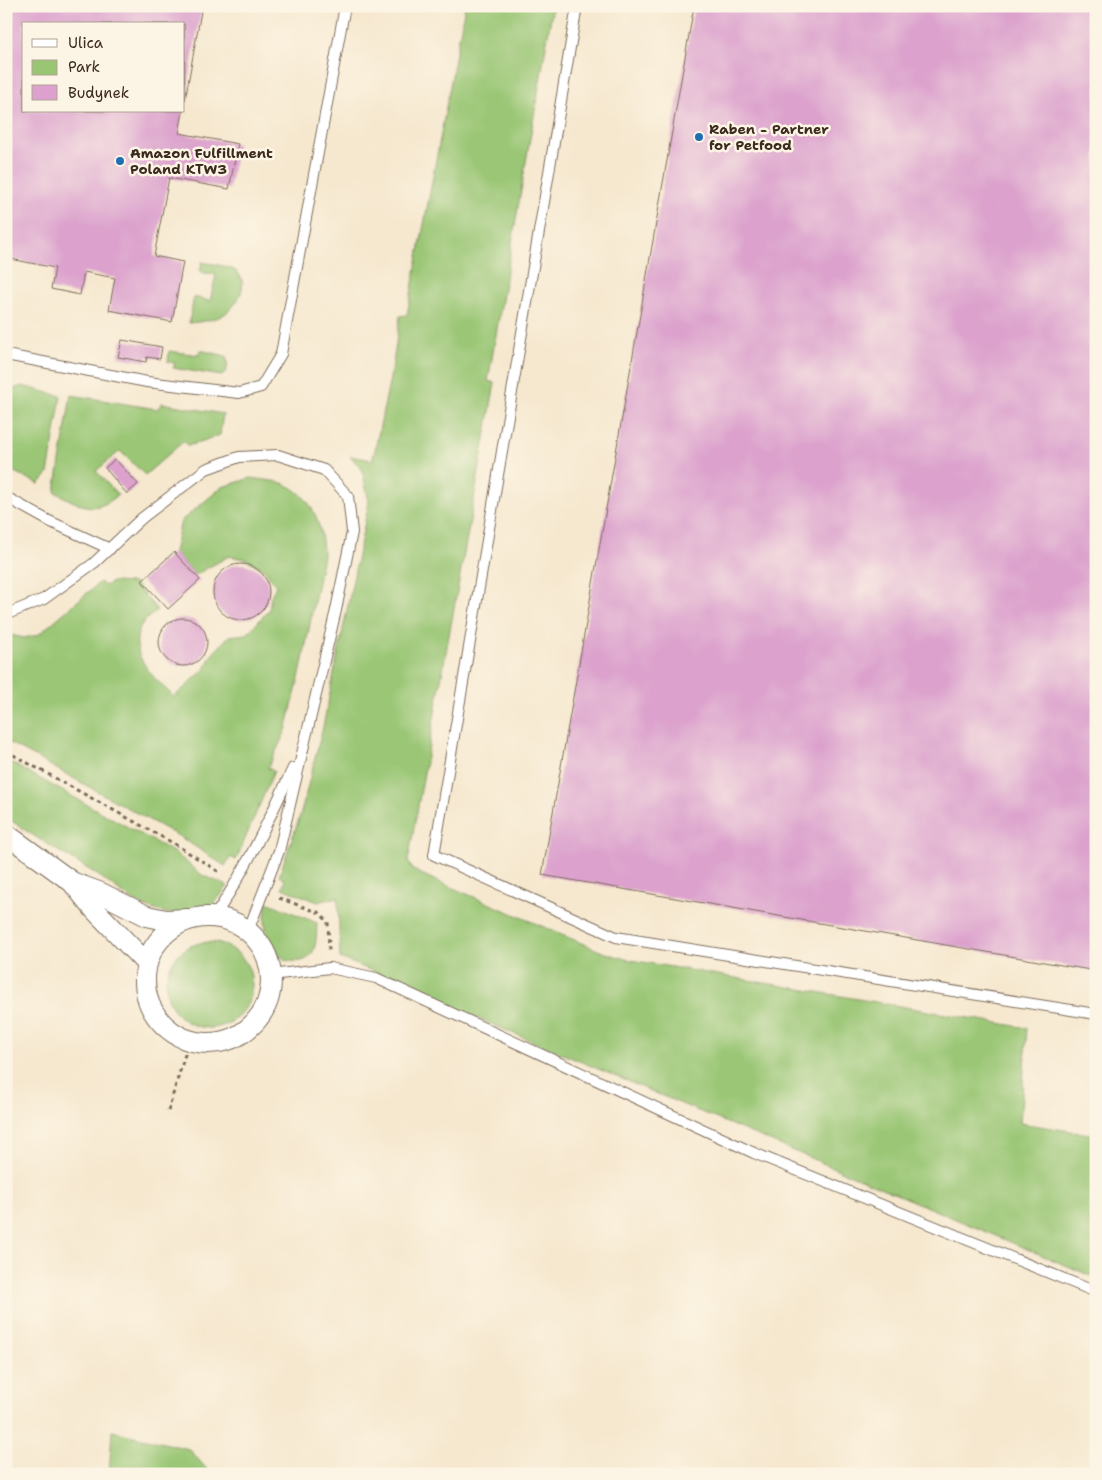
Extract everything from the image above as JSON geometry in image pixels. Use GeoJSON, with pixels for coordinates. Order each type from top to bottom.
{"type":"FeatureCollection","features":[{"type":"Feature","properties":{"kind":"street"},"geometry":{"type":"LineString","coordinates":[[6,834],[72,882],[94,909],[146,963]]}},
{"type":"Feature","properties":{"kind":"street"},"geometry":{"type":"LineString","coordinates":[[72,882],[101,893],[147,916],[166,920],[214,916],[232,921],[248,931],[260,943],[267,958],[271,975],[270,993],[264,1009],[254,1024],[240,1035],[224,1041],[206,1043],[189,1041],[171,1032],[157,1019],[148,1002],[144,982],[146,963],[155,944],[170,929],[188,919]]}},
{"type":"Feature","properties":{"kind":"lane"},"geometry":{"type":"LineString","coordinates":[[6,355],[147,382],[239,393],[261,387],[281,354],[346,6]]}},
{"type":"Feature","properties":{"kind":"lane"},"geometry":{"type":"LineString","coordinates":[[577,6],[434,855],[616,937],[1096,1014]]}},
{"type":"Feature","properties":{"kind":"lane"},"geometry":{"type":"LineString","coordinates":[[6,610],[12,612],[44,599],[94,563],[142,518],[206,469],[239,457],[278,455],[324,470],[348,496],[352,532],[336,610],[278,852],[248,931]]}},
{"type":"Feature","properties":{"kind":"lane"},"geometry":{"type":"LineString","coordinates":[[6,497],[49,521],[110,548]]}},
{"type":"Feature","properties":{"kind":"lane"},"geometry":{"type":"LineString","coordinates":[[214,916],[238,881],[302,749]]}},
{"type":"Feature","properties":{"kind":"lane"},"geometry":{"type":"LineString","coordinates":[[271,975],[330,968],[376,978],[754,1153],[1096,1292]]}},
{"type":"Feature","properties":{"kind":"path"},"geometry":{"type":"LineString","coordinates":[[6,751],[173,843],[217,871],[238,881]]}},
{"type":"Feature","properties":{"kind":"path"},"geometry":{"type":"LineString","coordinates":[[264,891],[320,914],[328,922],[330,968]]}},
{"type":"Feature","properties":{"kind":"path"},"geometry":{"type":"LineString","coordinates":[[168,1112],[189,1041]]}},
{"type":"Feature","properties":{"kind":"green space"},"geometry":{"type":"Polygon","coordinates":[[[465,6],[553,6],[488,381],[495,383],[408,861],[413,870],[432,879],[600,951],[625,959],[1027,1028],[1020,1123],[1096,1135],[1096,1278],[396,984],[370,970],[340,958],[338,897],[318,902],[282,888],[285,880],[279,876],[301,813],[323,727],[369,502],[362,469],[350,456],[372,460],[375,450],[393,364],[400,316],[407,315],[465,6]]]}},
{"type":"Feature","properties":{"kind":"green space"},"geometry":{"type":"Polygon","coordinates":[[[202,262],[232,269],[239,274],[242,280],[242,287],[236,302],[225,314],[200,322],[189,323],[194,297],[210,301],[216,275],[200,272],[202,262]]]}},
{"type":"Feature","properties":{"kind":"green space"},"geometry":{"type":"Polygon","coordinates":[[[200,350],[226,356],[227,367],[222,376],[173,368],[175,363],[168,362],[169,351],[199,355],[200,350]]]}},
{"type":"Feature","properties":{"kind":"green space"},"geometry":{"type":"Polygon","coordinates":[[[22,386],[61,396],[48,474],[39,484],[6,468],[6,391],[22,386]]]}},
{"type":"Feature","properties":{"kind":"green space"},"geometry":{"type":"Polygon","coordinates":[[[71,395],[157,409],[162,403],[223,414],[220,435],[188,446],[184,441],[145,475],[120,451],[96,471],[118,495],[102,505],[94,507],[79,504],[55,492],[71,395]]]}},
{"type":"Feature","properties":{"kind":"green space"},"geometry":{"type":"Polygon","coordinates":[[[251,478],[282,483],[293,488],[309,503],[321,534],[323,556],[301,670],[286,730],[268,768],[274,771],[236,860],[230,857],[225,866],[182,838],[6,741],[6,634],[24,638],[38,635],[100,582],[105,586],[112,582],[134,583],[157,610],[140,627],[137,648],[140,657],[152,675],[174,697],[206,668],[210,657],[229,636],[247,634],[269,610],[271,596],[276,586],[265,570],[245,559],[229,556],[195,575],[174,552],[181,521],[222,487],[251,478]]]}},
{"type":"Feature","properties":{"kind":"green space"},"geometry":{"type":"Polygon","coordinates":[[[6,760],[175,853],[202,875],[228,886],[216,901],[206,908],[185,914],[174,914],[151,909],[131,899],[98,875],[6,817],[6,760]]]}},
{"type":"Feature","properties":{"kind":"green space"},"geometry":{"type":"Polygon","coordinates":[[[267,902],[317,923],[315,946],[307,959],[301,961],[285,960],[273,947],[265,927],[267,902]]]}},
{"type":"Feature","properties":{"kind":"green space"},"geometry":{"type":"Polygon","coordinates":[[[209,942],[226,945],[240,954],[249,968],[252,985],[249,1002],[240,1016],[226,1025],[209,1028],[192,1025],[178,1016],[169,1002],[166,985],[169,968],[178,954],[192,945],[209,942]]]}},
{"type":"Feature","properties":{"kind":"green space"},"geometry":{"type":"Polygon","coordinates":[[[112,1431],[189,1449],[211,1474],[109,1474],[112,1431]]]}},
{"type":"Feature","properties":{"kind":"building","name":"Amazon Fulfillment Poland KTW3"},"geometry":{"type":"Polygon","coordinates":[[[6,6],[202,6],[185,100],[185,22],[22,22],[22,112],[183,112],[179,133],[238,144],[229,189],[169,178],[154,256],[183,262],[172,322],[109,310],[115,278],[84,272],[80,295],[51,289],[55,268],[6,258],[6,6]]]}},
{"type":"Feature","properties":{"kind":"building"},"geometry":{"type":"Polygon","coordinates":[[[694,6],[1096,6],[1096,971],[542,875],[694,6]]]}},
{"type":"Feature","properties":{"kind":"building"},"geometry":{"type":"Polygon","coordinates":[[[122,340],[162,347],[160,359],[147,357],[146,362],[118,357],[122,340]]]}},
{"type":"Feature","properties":{"kind":"building"},"geometry":{"type":"Polygon","coordinates":[[[115,459],[138,484],[127,494],[105,468],[115,459]]]}},
{"type":"Feature","properties":{"kind":"building"},"geometry":{"type":"Polygon","coordinates":[[[174,552],[200,580],[168,609],[142,581],[174,552]]]}},
{"type":"Feature","properties":{"kind":"building"},"geometry":{"type":"Polygon","coordinates":[[[241,564],[252,566],[261,572],[267,581],[269,592],[267,603],[261,612],[252,618],[241,620],[230,618],[221,612],[215,603],[213,592],[215,581],[221,572],[230,566],[241,564]]]}},
{"type":"Feature","properties":{"kind":"building"},"geometry":{"type":"Polygon","coordinates":[[[178,618],[188,618],[197,622],[203,628],[206,633],[206,651],[197,662],[188,666],[178,666],[169,662],[163,656],[159,647],[159,637],[163,628],[169,622],[178,618]]]}},
{"type":"Feature","properties":{"kind":"place","name":"Raben - Partner for Petfood"},"geometry":{"type":"Point","coordinates":[699,137]}},
{"type":"Feature","properties":{"kind":"place","name":"Amazon Fulfillment Poland KTW3"},"geometry":{"type":"Point","coordinates":[120,161]}}]}
